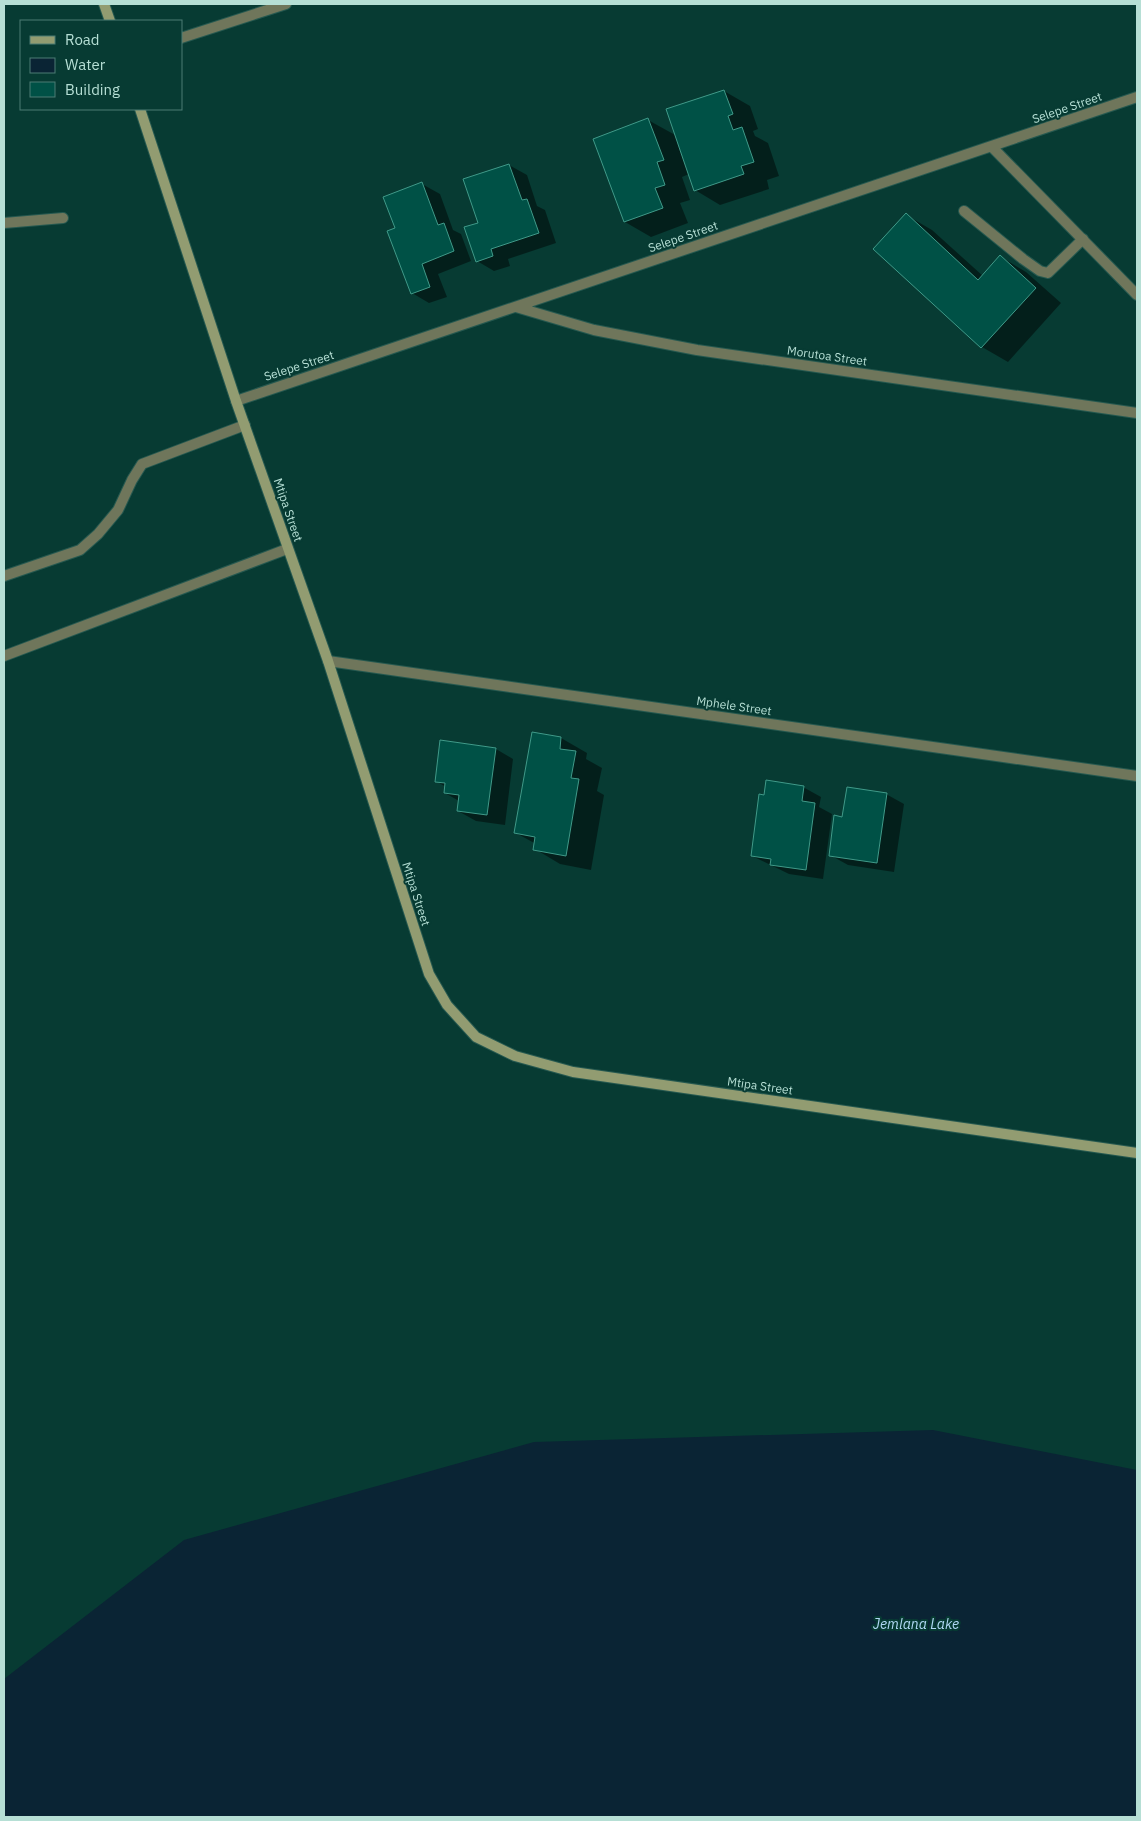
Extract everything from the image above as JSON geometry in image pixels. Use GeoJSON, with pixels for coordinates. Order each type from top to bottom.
{"type":"FeatureCollection","features":[{"type":"Feature","properties":{"kind":"street"},"geometry":{"type":"LineString","coordinates":[[104,4],[110,20]]}},
{"type":"Feature","properties":{"kind":"street"},"geometry":{"type":"LineString","coordinates":[[182,38],[286,4]]}},
{"type":"Feature","properties":{"kind":"street","name":"Selepe Street"},"geometry":{"type":"LineString","coordinates":[[236,401],[1137,97]]}},
{"type":"Feature","properties":{"kind":"street","name":"Mtipa Street"},"geometry":{"type":"LineString","coordinates":[[140,110],[236,401],[328,662],[429,974],[447,1005],[476,1037],[515,1056],[573,1072],[1137,1152]]}},
{"type":"Feature","properties":{"kind":"street"},"geometry":{"type":"LineString","coordinates":[[992,147],[1137,295]]}},
{"type":"Feature","properties":{"kind":"street"},"geometry":{"type":"LineString","coordinates":[[964,211],[1023,259],[1040,271],[1048,273],[1082,239]]}},
{"type":"Feature","properties":{"kind":"street"},"geometry":{"type":"LineString","coordinates":[[4,223],[63,218]]}},
{"type":"Feature","properties":{"kind":"street","name":"Morutoa Street"},"geometry":{"type":"LineString","coordinates":[[516,307],[594,330],[696,350],[1137,413]]}},
{"type":"Feature","properties":{"kind":"street"},"geometry":{"type":"LineString","coordinates":[[4,576],[80,550],[98,534],[118,510],[142,464],[245,426]]}},
{"type":"Feature","properties":{"kind":"street"},"geometry":{"type":"LineString","coordinates":[[4,656],[288,549]]}},
{"type":"Feature","properties":{"kind":"street","name":"Mphele Street"},"geometry":{"type":"LineString","coordinates":[[328,662],[1137,776]]}},
{"type":"Feature","properties":{"kind":"water","name":"Jemlana Lake"},"geometry":{"type":"Polygon","coordinates":[[[933,1430],[1137,1470],[1137,1817],[4,1817],[4,1679],[184,1540],[534,1442],[933,1430]]]}},
{"type":"Feature","properties":{"kind":"building"},"geometry":{"type":"Polygon","coordinates":[[[724,90],[733,114],[728,116],[733,130],[742,127],[754,162],[741,166],[744,174],[694,191],[666,109],[724,90]]]}},
{"type":"Feature","properties":{"kind":"building"},"geometry":{"type":"Polygon","coordinates":[[[648,118],[664,160],[657,162],[665,185],[655,188],[663,208],[624,222],[593,139],[648,118]]]}},
{"type":"Feature","properties":{"kind":"building"},"geometry":{"type":"Polygon","coordinates":[[[509,164],[522,200],[527,199],[539,233],[491,249],[493,256],[476,262],[464,227],[478,223],[463,179],[509,164]]]}},
{"type":"Feature","properties":{"kind":"building"},"geometry":{"type":"Polygon","coordinates":[[[422,182],[438,225],[444,223],[454,251],[422,264],[430,287],[411,294],[387,231],[395,228],[383,197],[422,182]]]}},
{"type":"Feature","properties":{"kind":"building"},"geometry":{"type":"Polygon","coordinates":[[[906,213],[978,280],[1000,255],[1036,288],[981,348],[873,249],[906,213]]]}},
{"type":"Feature","properties":{"kind":"building"},"geometry":{"type":"Polygon","coordinates":[[[532,732],[561,737],[560,749],[576,751],[571,778],[579,779],[566,856],[533,850],[535,837],[514,833],[532,732]]]}},
{"type":"Feature","properties":{"kind":"building"},"geometry":{"type":"Polygon","coordinates":[[[440,740],[496,748],[487,815],[457,811],[459,795],[444,793],[445,783],[435,782],[440,740]]]}},
{"type":"Feature","properties":{"kind":"building"},"geometry":{"type":"Polygon","coordinates":[[[766,780],[804,786],[802,801],[815,803],[806,870],[770,865],[771,859],[751,856],[759,794],[764,795],[766,780]]]}},
{"type":"Feature","properties":{"kind":"building"},"geometry":{"type":"Polygon","coordinates":[[[847,787],[887,793],[877,863],[829,856],[834,815],[842,817],[847,787]]]}}]}
